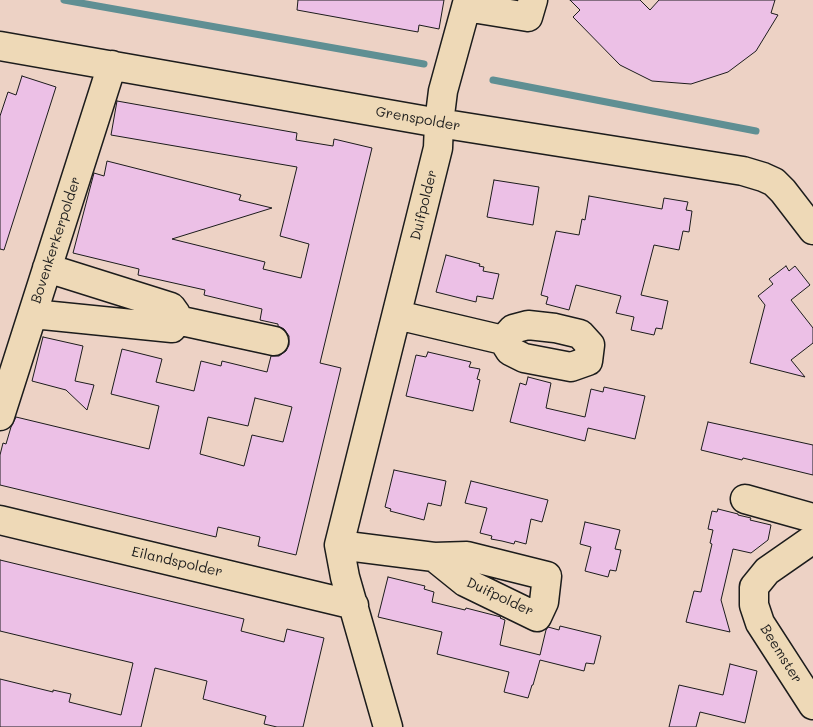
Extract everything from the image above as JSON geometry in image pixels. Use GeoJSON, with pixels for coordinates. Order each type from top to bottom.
{"type":"FeatureCollection","features":[{"type":"Feature","properties":{"kind":"street"},"geometry":{"type":"LineString","coordinates":[[467,4],[528,17],[533,0]]}},
{"type":"Feature","properties":{"kind":"street","name":"Duifpolder"},"geometry":{"type":"LineString","coordinates":[[388,727],[345,577],[339,545],[398,315],[438,148],[443,91],[467,4]]}},
{"type":"Feature","properties":{"kind":"street","name":"Grenspolder"},"geometry":{"type":"LineString","coordinates":[[0,46],[439,123],[743,172],[774,182],[813,230]]}},
{"type":"Feature","properties":{"kind":"street","name":"Bovenkerkerpolder"},"geometry":{"type":"LineString","coordinates":[[0,416],[112,65]]}},
{"type":"Feature","properties":{"kind":"street"},"geometry":{"type":"LineString","coordinates":[[33,314],[172,328],[177,320],[176,314],[171,307],[47,268]]}},
{"type":"Feature","properties":{"kind":"street"},"geometry":{"type":"LineString","coordinates":[[398,315],[503,340]]}},
{"type":"Feature","properties":{"kind":"street"},"geometry":{"type":"LineString","coordinates":[[177,320],[274,341]]}},
{"type":"Feature","properties":{"kind":"street"},"geometry":{"type":"LineString","coordinates":[[745,499],[813,518]]}},
{"type":"Feature","properties":{"kind":"street","name":"Eilandspolder"},"geometry":{"type":"LineString","coordinates":[[0,520],[354,605]]}},
{"type":"Feature","properties":{"kind":"street","name":"Beemster"},"geometry":{"type":"LineString","coordinates":[[813,539],[767,571],[754,587],[754,605],[760,623],[813,705]]}},
{"type":"Feature","properties":{"kind":"street"},"geometry":{"type":"LineString","coordinates":[[339,545],[434,558]]}},
{"type":"Feature","properties":{"kind":"building"},"geometry":{"type":"Polygon","coordinates":[[[298,0],[444,0],[439,29],[419,25],[418,32],[297,10],[298,0]]]}},
{"type":"Feature","properties":{"kind":"building"},"geometry":{"type":"Polygon","coordinates":[[[570,0],[640,0],[650,10],[659,0],[775,0],[771,13],[778,15],[756,51],[728,72],[691,84],[652,81],[620,65],[573,17],[580,10],[570,0]]]}},
{"type":"Feature","properties":{"kind":"building"},"geometry":{"type":"Polygon","coordinates":[[[22,76],[56,87],[4,250],[0,249],[0,116],[8,92],[16,95],[22,76]]]}},
{"type":"Feature","properties":{"kind":"building"},"geometry":{"type":"Polygon","coordinates":[[[117,101],[297,133],[296,140],[333,146],[334,139],[372,148],[320,363],[341,368],[296,555],[258,546],[260,537],[218,527],[216,537],[0,485],[0,455],[3,443],[6,444],[16,417],[149,449],[159,406],[111,394],[122,349],[162,359],[156,382],[194,391],[201,361],[221,366],[222,361],[267,372],[271,356],[279,356],[286,351],[289,345],[289,336],[284,329],[278,326],[278,324],[260,320],[262,309],[204,295],[205,290],[138,275],[139,269],[73,253],[94,173],[104,176],[107,161],[241,195],[239,200],[272,208],[172,239],[265,262],[263,269],[301,278],[309,244],[280,236],[297,167],[111,135],[117,101]],[[255,398],[248,426],[208,417],[200,454],[244,466],[252,435],[283,442],[292,407],[255,398]]]}},
{"type":"Feature","properties":{"kind":"building"},"geometry":{"type":"Polygon","coordinates":[[[494,180],[539,187],[533,225],[487,217],[494,180]]]}},
{"type":"Feature","properties":{"kind":"building"},"geometry":{"type":"Polygon","coordinates":[[[589,196],[662,209],[664,198],[688,202],[686,210],[692,211],[689,232],[683,231],[679,250],[654,245],[641,295],[668,301],[662,329],[656,328],[654,335],[631,330],[634,317],[616,313],[621,296],[576,285],[569,310],[546,304],[548,297],[541,295],[556,231],[579,235],[582,219],[585,220],[589,196]]]}},
{"type":"Feature","properties":{"kind":"building"},"geometry":{"type":"Polygon","coordinates":[[[446,255],[480,264],[479,266],[484,267],[483,271],[499,274],[493,299],[477,296],[476,302],[436,292],[446,255]]]}},
{"type":"Feature","properties":{"kind":"building"},"geometry":{"type":"Polygon","coordinates":[[[786,266],[789,271],[795,266],[810,285],[791,300],[813,328],[813,343],[791,360],[805,377],[750,363],[765,305],[758,296],[773,284],[769,279],[786,266]]]}},
{"type":"Feature","properties":{"kind":"building"},"geometry":{"type":"Polygon","coordinates":[[[43,337],[83,346],[75,381],[94,385],[87,410],[66,390],[32,381],[43,337]]]}},
{"type":"Feature","properties":{"kind":"building"},"geometry":{"type":"Polygon","coordinates":[[[428,352],[471,362],[469,367],[480,369],[477,379],[480,380],[473,411],[406,396],[416,355],[426,357],[428,352]]]}},
{"type":"Feature","properties":{"kind":"building"},"geometry":{"type":"Polygon","coordinates":[[[528,377],[551,383],[546,408],[585,417],[591,389],[603,392],[604,387],[645,396],[635,439],[588,428],[585,441],[510,422],[520,383],[526,385],[528,377]]]}},
{"type":"Feature","properties":{"kind":"building"},"geometry":{"type":"Polygon","coordinates":[[[708,422],[813,445],[813,475],[701,450],[708,422]]]}},
{"type":"Feature","properties":{"kind":"building"},"geometry":{"type":"Polygon","coordinates":[[[394,470],[446,481],[441,506],[428,503],[424,520],[390,511],[391,509],[385,507],[394,470]]]}},
{"type":"Feature","properties":{"kind":"building"},"geometry":{"type":"Polygon","coordinates":[[[471,481],[548,500],[542,522],[531,519],[526,544],[515,541],[514,544],[491,539],[492,536],[480,533],[487,508],[465,503],[471,481]]]}},
{"type":"Feature","properties":{"kind":"building"},"geometry":{"type":"Polygon","coordinates":[[[718,509],[771,525],[768,540],[751,553],[733,549],[721,600],[730,632],[686,622],[694,591],[701,592],[712,544],[710,543],[713,530],[708,529],[712,511],[717,512],[718,509]]]}},
{"type":"Feature","properties":{"kind":"building"},"geometry":{"type":"Polygon","coordinates":[[[585,522],[620,530],[615,549],[621,550],[616,571],[610,570],[608,577],[585,571],[591,547],[580,544],[585,522]]]}},
{"type":"Feature","properties":{"kind":"building"},"geometry":{"type":"Polygon","coordinates":[[[0,560],[244,619],[241,631],[284,642],[287,629],[324,638],[303,727],[277,727],[264,724],[266,716],[203,699],[207,681],[155,668],[141,727],[0,727],[0,679],[53,692],[53,690],[71,694],[69,702],[121,715],[133,663],[0,631],[0,560]]]}},
{"type":"Feature","properties":{"kind":"building"},"geometry":{"type":"Polygon","coordinates":[[[388,577],[425,586],[424,589],[434,592],[432,602],[501,617],[505,620],[500,645],[540,655],[548,627],[559,630],[560,626],[601,636],[594,664],[586,663],[584,671],[540,660],[528,698],[504,692],[509,672],[437,654],[442,632],[378,617],[388,577]]]}},
{"type":"Feature","properties":{"kind":"building"},"geometry":{"type":"Polygon","coordinates":[[[730,664],[757,671],[745,723],[700,712],[696,727],[669,727],[679,685],[723,695],[730,664]]]}},
{"type":"Feature","properties":{"kind":"waterway"},"geometry":{"type":"LineString","coordinates":[[64,0],[424,64]]}},
{"type":"Feature","properties":{"kind":"waterway"},"geometry":{"type":"LineString","coordinates":[[493,80],[756,131]]}}]}
